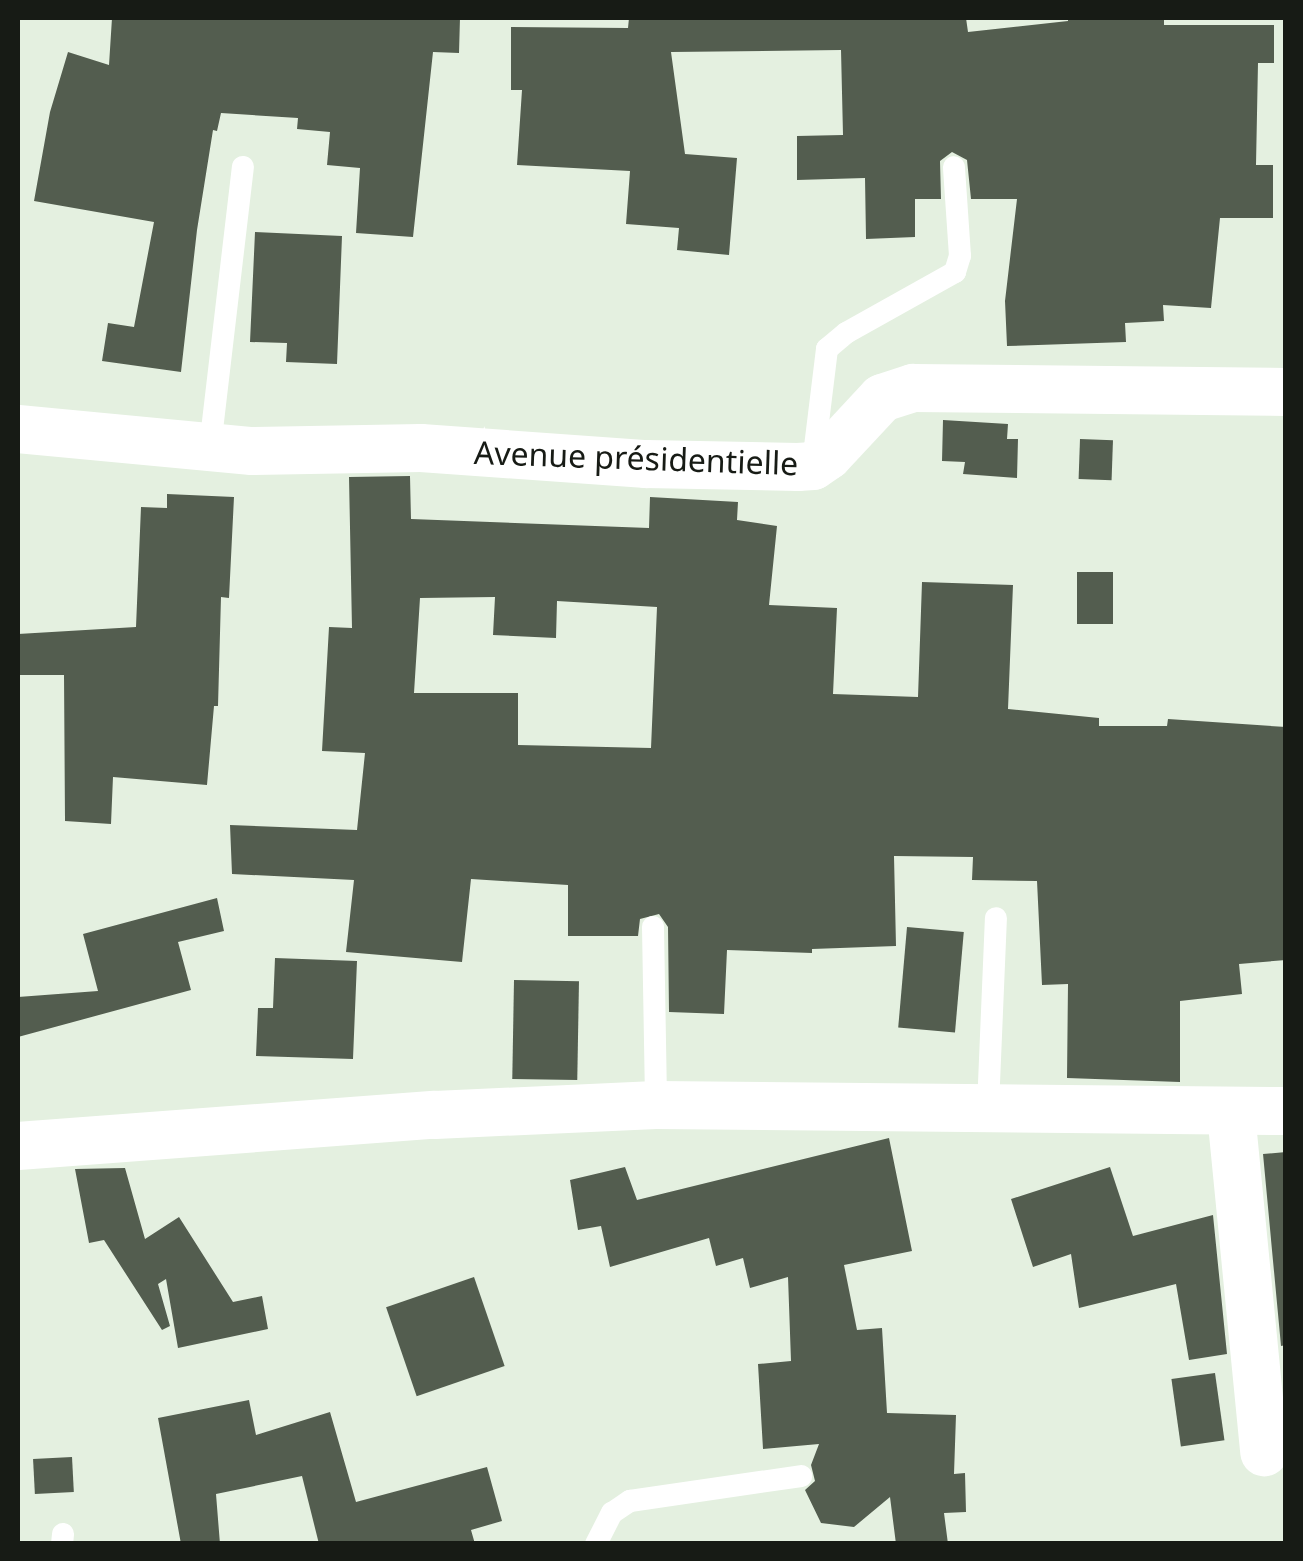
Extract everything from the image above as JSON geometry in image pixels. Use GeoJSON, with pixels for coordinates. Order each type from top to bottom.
{"type":"FeatureCollection","features":[{"type":"Feature","properties":{"kind":"street","name":"Avenue présidentielle"},"geometry":{"type":"LineString","coordinates":[[18,429],[210,448],[421,448],[646,464],[813,466],[828,456],[882,398],[898,390],[1286,392]]}},
{"type":"Feature","properties":{"kind":"street"},"geometry":{"type":"LineString","coordinates":[[18,1146],[435,1115],[656,1105],[1286,1111]]}},
{"type":"Feature","properties":{"kind":"street"},"geometry":{"type":"LineString","coordinates":[[1231,1113],[1264,1452]]}},
{"type":"Feature","properties":{"kind":"lane"},"geometry":{"type":"LineString","coordinates":[[210,448],[243,166]]}},
{"type":"Feature","properties":{"kind":"lane"},"geometry":{"type":"LineString","coordinates":[[813,466],[827,349],[846,333],[955,272],[960,256],[954,167]]}},
{"type":"Feature","properties":{"kind":"lane"},"geometry":{"type":"LineString","coordinates":[[988,1107],[996,918]]}},
{"type":"Feature","properties":{"kind":"lane"},"geometry":{"type":"LineString","coordinates":[[653,926],[656,1105]]}},
{"type":"Feature","properties":{"kind":"lane"},"geometry":{"type":"LineString","coordinates":[[596,1544],[612,1512],[630,1502],[801,1476]]}},
{"type":"Feature","properties":{"kind":"building"},"geometry":{"type":"Polygon","coordinates":[[[112,18],[460,18],[459,53],[433,52],[413,237],[356,233],[360,168],[327,165],[330,132],[297,129],[298,118],[221,113],[217,131],[213,130],[197,230],[181,372],[102,361],[108,323],[134,327],[154,222],[34,201],[50,112],[68,52],[109,65],[112,18]]]}},
{"type":"Feature","properties":{"kind":"building"},"geometry":{"type":"Polygon","coordinates":[[[629,18],[966,18],[968,32],[1068,18],[1164,18],[1164,25],[1274,25],[1274,63],[1258,63],[1256,165],[1273,165],[1273,218],[1220,218],[1211,308],[1163,305],[1164,321],[1125,323],[1126,342],[1007,346],[1005,301],[1017,199],[971,199],[967,160],[952,152],[940,161],[941,199],[915,199],[915,237],[866,239],[865,178],[797,180],[797,136],[843,135],[841,50],[671,52],[685,154],[737,158],[729,255],[677,250],[679,228],[626,224],[630,171],[517,165],[522,90],[511,90],[511,27],[628,28],[629,18]]]}},
{"type":"Feature","properties":{"kind":"building"},"geometry":{"type":"Polygon","coordinates":[[[255,232],[342,236],[337,364],[286,362],[287,343],[250,342],[255,232]]]}},
{"type":"Feature","properties":{"kind":"building"},"geometry":{"type":"Polygon","coordinates":[[[943,420],[1008,424],[1007,439],[1018,439],[1017,478],[963,474],[965,462],[942,461],[943,420]]]}},
{"type":"Feature","properties":{"kind":"building"},"geometry":{"type":"Polygon","coordinates":[[[1080,439],[1113,440],[1112,480],[1079,479],[1080,439]]]}},
{"type":"Feature","properties":{"kind":"building"},"geometry":{"type":"Polygon","coordinates":[[[410,476],[411,519],[649,528],[650,497],[738,502],[737,520],[777,526],[769,605],[837,608],[833,694],[918,697],[922,582],[1013,585],[1008,709],[1099,718],[1099,726],[1167,726],[1168,719],[1286,727],[1286,960],[1239,964],[1242,994],[1180,1001],[1180,1082],[1067,1078],[1068,984],[1042,985],[1037,881],[972,880],[973,857],[894,856],[896,946],[812,949],[812,953],[727,950],[724,1014],[669,1012],[668,927],[659,914],[640,919],[638,936],[568,936],[568,885],[471,879],[462,962],[346,952],[354,880],[232,874],[230,825],[357,830],[365,753],[322,751],[329,627],[352,628],[349,477],[410,476]],[[495,597],[420,598],[414,693],[518,693],[518,745],[651,748],[657,607],[557,601],[556,638],[493,635],[495,597]]]}},
{"type":"Feature","properties":{"kind":"building"},"geometry":{"type":"Polygon","coordinates":[[[167,494],[234,497],[229,598],[221,597],[218,706],[214,706],[207,785],[113,777],[111,824],[65,821],[64,675],[18,675],[18,634],[136,627],[141,507],[167,508],[167,494]]]}},
{"type":"Feature","properties":{"kind":"building"},"geometry":{"type":"Polygon","coordinates":[[[1077,572],[1113,572],[1113,624],[1077,624],[1077,572]]]}},
{"type":"Feature","properties":{"kind":"building"},"geometry":{"type":"Polygon","coordinates":[[[217,898],[224,931],[178,942],[191,990],[18,1037],[18,997],[98,991],[83,934],[217,898]]]}},
{"type":"Feature","properties":{"kind":"building"},"geometry":{"type":"Polygon","coordinates":[[[907,927],[964,932],[955,1033],[898,1028],[907,927]]]}},
{"type":"Feature","properties":{"kind":"building"},"geometry":{"type":"Polygon","coordinates":[[[275,958],[357,961],[353,1059],[256,1056],[258,1008],[273,1008],[275,958]]]}},
{"type":"Feature","properties":{"kind":"building"},"geometry":{"type":"Polygon","coordinates":[[[514,980],[579,981],[577,1080],[512,1079],[514,980]]]}},
{"type":"Feature","properties":{"kind":"building"},"geometry":{"type":"Polygon","coordinates":[[[889,1138],[912,1251],[844,1265],[857,1330],[882,1328],[887,1413],[956,1415],[954,1474],[965,1473],[966,1512],[944,1513],[948,1544],[896,1544],[890,1497],[854,1527],[821,1523],[805,1490],[815,1481],[811,1465],[819,1444],[763,1449],[758,1364],[791,1361],[788,1277],[750,1288],[743,1258],[716,1266],[709,1238],[610,1267],[601,1226],[578,1230],[570,1180],[625,1167],[637,1200],[889,1138]]]}},
{"type":"Feature","properties":{"kind":"building"},"geometry":{"type":"Polygon","coordinates":[[[1286,1152],[1286,1345],[1281,1346],[1263,1154],[1286,1152]]]}},
{"type":"Feature","properties":{"kind":"building"},"geometry":{"type":"Polygon","coordinates":[[[1110,1167],[1133,1236],[1213,1215],[1227,1354],[1189,1360],[1176,1284],[1079,1308],[1071,1254],[1033,1267],[1011,1199],[1110,1167]]]}},
{"type":"Feature","properties":{"kind":"building"},"geometry":{"type":"Polygon","coordinates":[[[125,1168],[145,1239],[179,1217],[233,1302],[262,1296],[268,1329],[178,1348],[166,1279],[158,1284],[170,1326],[162,1330],[104,1240],[89,1243],[75,1169],[125,1168]]]}},
{"type":"Feature","properties":{"kind":"building"},"geometry":{"type":"Polygon","coordinates":[[[474,1277],[505,1366],[417,1396],[386,1307],[474,1277]]]}},
{"type":"Feature","properties":{"kind":"building"},"geometry":{"type":"Polygon","coordinates":[[[1215,1373],[1224,1440],[1181,1446],[1171,1379],[1215,1373]]]}},
{"type":"Feature","properties":{"kind":"building"},"geometry":{"type":"Polygon","coordinates":[[[249,1400],[256,1435],[330,1412],[356,1502],[487,1467],[502,1521],[471,1530],[475,1544],[319,1544],[302,1476],[216,1494],[220,1544],[181,1544],[158,1418],[249,1400]]]}},
{"type":"Feature","properties":{"kind":"building"},"geometry":{"type":"Polygon","coordinates":[[[72,1457],[74,1492],[35,1494],[33,1459],[72,1457]]]}}]}
